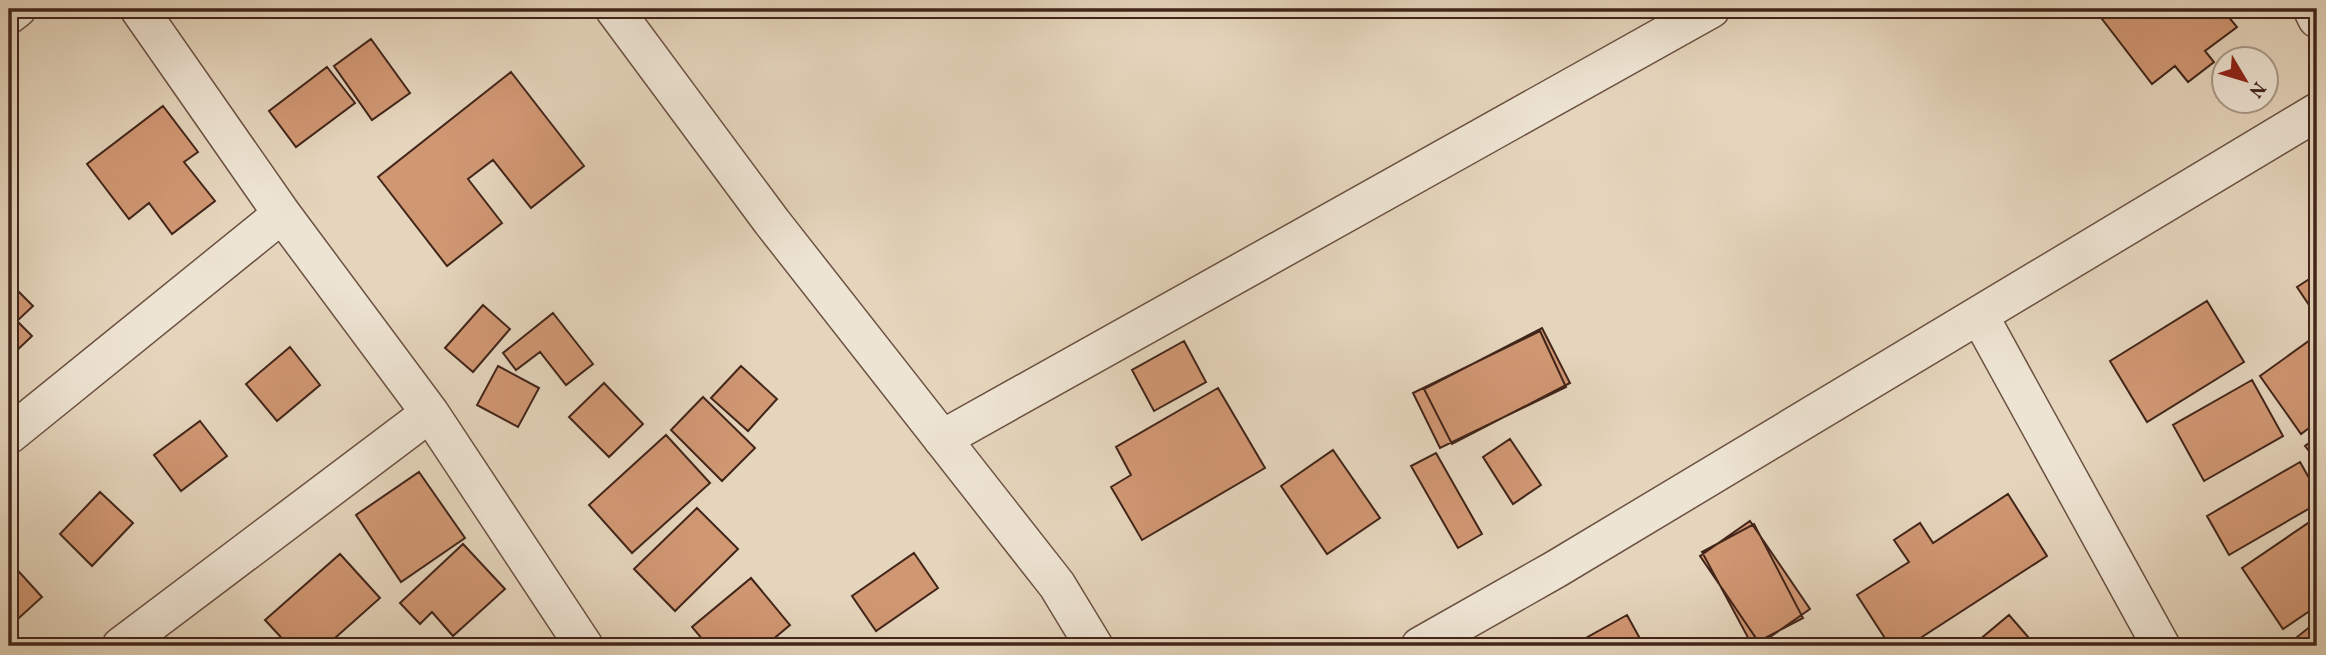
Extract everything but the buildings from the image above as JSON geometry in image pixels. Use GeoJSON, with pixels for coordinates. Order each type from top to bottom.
{"type":"FeatureCollection","features":[{"type":"Feature","properties":{"kind":"street"},"geometry":{"type":"LineString","coordinates":[[9,15],[17,9]]}},
{"type":"Feature","properties":{"kind":"street"},"geometry":{"type":"LineString","coordinates":[[139,9],[282,214],[430,413],[584,646]]}},
{"type":"Feature","properties":{"kind":"street"},"geometry":{"type":"LineString","coordinates":[[614,9],[772,222],[1057,585],[1094,646]]}},
{"type":"Feature","properties":{"kind":"street"},"geometry":{"type":"LineString","coordinates":[[942,439],[1711,9]]}},
{"type":"Feature","properties":{"kind":"street"},"geometry":{"type":"LineString","coordinates":[[2312,9],[2317,19]]}},
{"type":"Feature","properties":{"kind":"street"},"geometry":{"type":"LineString","coordinates":[[1420,646],[1556,569],[2317,112]]}},
{"type":"Feature","properties":{"kind":"street"},"geometry":{"type":"LineString","coordinates":[[9,435],[282,214]]}},
{"type":"Feature","properties":{"kind":"street"},"geometry":{"type":"LineString","coordinates":[[1979,315],[2161,646]]}},
{"type":"Feature","properties":{"kind":"street"},"geometry":{"type":"LineString","coordinates":[[121,646],[430,413]]}}]}
